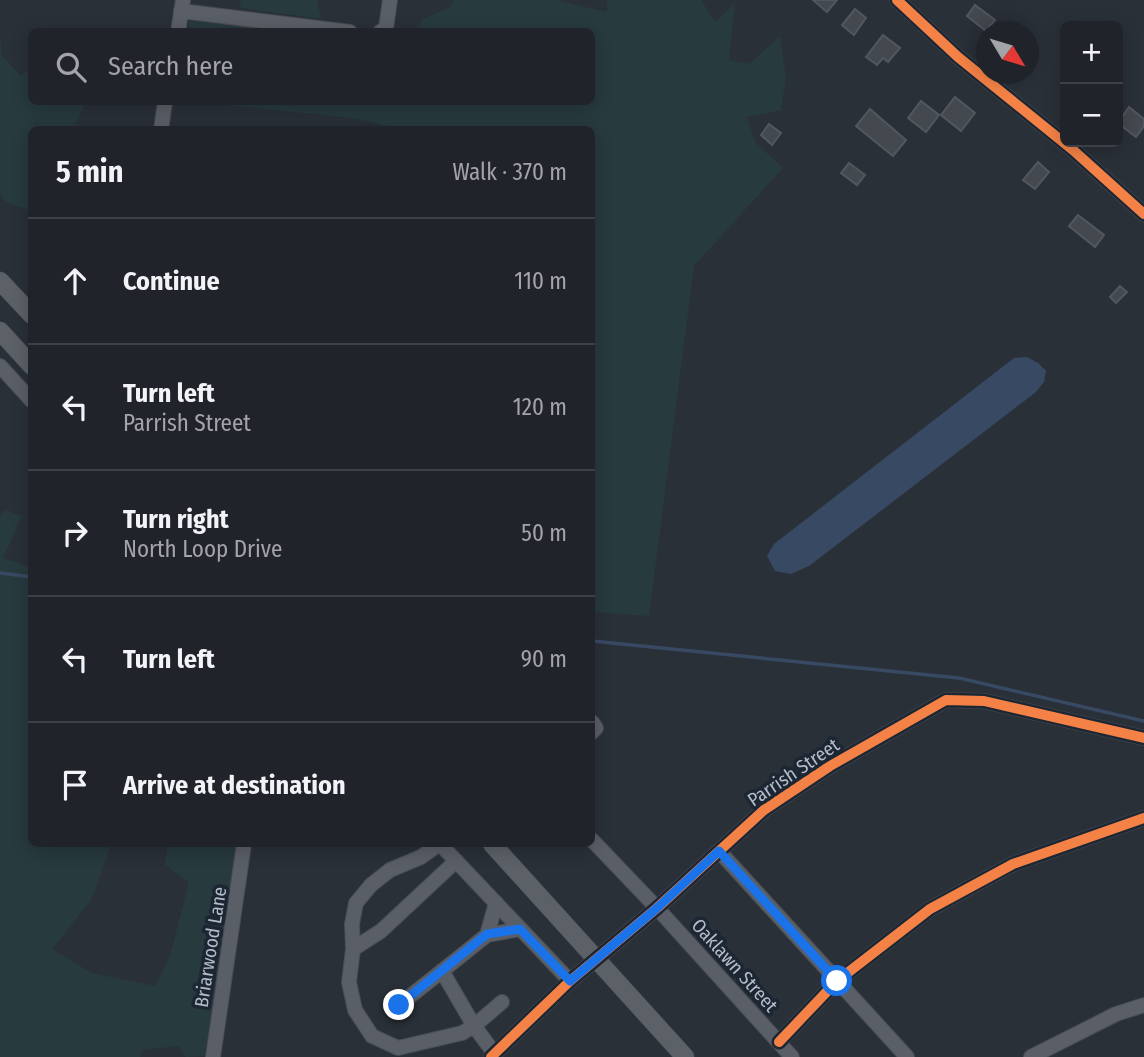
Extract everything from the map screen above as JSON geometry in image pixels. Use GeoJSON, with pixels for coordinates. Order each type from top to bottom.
{"type":"FeatureCollection","features":[{"type":"Feature","properties":{"kind":"main road"},"geometry":{"type":"LineString","coordinates":[[0,281],[28,311]]}},
{"type":"Feature","properties":{"kind":"main road"},"geometry":{"type":"LineString","coordinates":[[0,331],[28,362]]}},
{"type":"Feature","properties":{"kind":"main road"},"geometry":{"type":"LineString","coordinates":[[495,847],[685,1057]]}},
{"type":"Feature","properties":{"kind":"street"},"geometry":{"type":"LineString","coordinates":[[386,28],[390,0]]}},
{"type":"Feature","properties":{"kind":"street"},"geometry":{"type":"LineString","coordinates":[[897,0],[958,57],[1073,150],[1144,214]]}},
{"type":"Feature","properties":{"kind":"street"},"geometry":{"type":"LineString","coordinates":[[179,28],[182,5],[325,28]]}},
{"type":"Feature","properties":{"kind":"street"},"geometry":{"type":"LineString","coordinates":[[162,126],[165,105]]}},
{"type":"Feature","properties":{"kind":"street"},"geometry":{"type":"LineString","coordinates":[[0,366],[28,397]]}},
{"type":"Feature","properties":{"kind":"street","name":"Parrish Street"},"geometry":{"type":"LineString","coordinates":[[493,1055],[570,981],[657,908],[764,810],[830,766],[946,699],[984,701],[1144,738]]}},
{"type":"Feature","properties":{"kind":"street"},"geometry":{"type":"LineString","coordinates":[[779,1042],[837,981],[930,909],[1013,864],[1144,818]]}},
{"type":"Feature","properties":{"kind":"street","name":"Oaklawn Street"},"geometry":{"type":"LineString","coordinates":[[595,842],[792,1057]]}},
{"type":"Feature","properties":{"kind":"street","name":"Briarwood Lane"},"geometry":{"type":"LineString","coordinates":[[213,1057],[244,847]]}},
{"type":"Feature","properties":{"kind":"street"},"geometry":{"type":"LineString","coordinates":[[436,847],[421,857],[390,870],[371,885],[356,903],[352,924],[354,949],[349,982],[355,1010],[372,1037],[398,1048],[462,1033],[502,1002]]}},
{"type":"Feature","properties":{"kind":"street"},"geometry":{"type":"LineString","coordinates":[[443,847],[570,981]]}},
{"type":"Feature","properties":{"kind":"street"},"geometry":{"type":"LineString","coordinates":[[719,851],[907,1057]]}},
{"type":"Feature","properties":{"kind":"street"},"geometry":{"type":"LineString","coordinates":[[421,857],[438,877]]}},
{"type":"Feature","properties":{"kind":"street"},"geometry":{"type":"LineString","coordinates":[[354,949],[381,931],[456,861]]}},
{"type":"Feature","properties":{"kind":"street"},"geometry":{"type":"LineString","coordinates":[[487,934],[496,903]]}},
{"type":"Feature","properties":{"kind":"street"},"geometry":{"type":"LineString","coordinates":[[399,1005],[487,934],[520,929]]}},
{"type":"Feature","properties":{"kind":"street"},"geometry":{"type":"LineString","coordinates":[[442,971],[493,1055]]}},
{"type":"Feature","properties":{"kind":"street"},"geometry":{"type":"LineString","coordinates":[[1031,1057],[1116,1014],[1144,1005]]}},
{"type":"Feature","properties":{"kind":"green space"},"geometry":{"type":"Polygon","coordinates":[[[240,0],[317,0],[321,19],[241,8],[240,0]]]}},
{"type":"Feature","properties":{"kind":"green space"},"geometry":{"type":"Polygon","coordinates":[[[454,0],[556,0],[607,12],[607,0],[701,0],[715,22],[735,3],[729,60],[749,64],[780,36],[786,77],[781,110],[747,117],[755,142],[783,168],[694,266],[649,616],[595,612],[595,126],[387,126],[360,119],[227,105],[595,105],[595,28],[418,28],[423,19],[450,7],[454,0]]]}},
{"type":"Feature","properties":{"kind":"green space"},"geometry":{"type":"Polygon","coordinates":[[[189,21],[266,28],[188,28],[189,21]]]}},
{"type":"Feature","properties":{"kind":"green space"},"geometry":{"type":"Polygon","coordinates":[[[0,33],[2,56],[21,76],[28,70],[28,105],[84,105],[75,124],[82,126],[28,126],[28,210],[6,202],[0,195],[0,33]]]}},
{"type":"Feature","properties":{"kind":"green space"},"geometry":{"type":"Polygon","coordinates":[[[5,510],[22,516],[3,558],[28,566],[28,847],[110,847],[92,899],[52,949],[92,973],[156,986],[171,952],[189,882],[165,865],[168,847],[237,847],[212,1019],[204,1056],[186,1057],[179,1046],[143,1050],[140,1057],[0,1057],[0,517],[5,510]]]}},
{"type":"Feature","properties":{"kind":"water"},"geometry":{"type":"Polygon","coordinates":[[[1027,357],[1046,371],[1044,382],[1036,392],[809,566],[791,574],[775,571],[767,556],[774,544],[1014,358],[1027,357]]]}},
{"type":"Feature","properties":{"kind":"building"},"geometry":{"type":"Polygon","coordinates":[[[813,0],[837,0],[827,12],[813,0]]]}},
{"type":"Feature","properties":{"kind":"building"},"geometry":{"type":"Polygon","coordinates":[[[975,5],[995,20],[976,23],[967,16],[975,5]]]}},
{"type":"Feature","properties":{"kind":"building"},"geometry":{"type":"Polygon","coordinates":[[[855,9],[866,18],[854,35],[842,25],[855,9]]]}},
{"type":"Feature","properties":{"kind":"building"},"geometry":{"type":"Polygon","coordinates":[[[883,35],[900,48],[888,62],[883,58],[877,65],[866,57],[883,35]]]}},
{"type":"Feature","properties":{"kind":"building"},"geometry":{"type":"Polygon","coordinates":[[[955,97],[975,113],[961,131],[941,115],[955,97]]]}},
{"type":"Feature","properties":{"kind":"building"},"geometry":{"type":"Polygon","coordinates":[[[921,101],[939,115],[926,132],[908,118],[921,101]]]}},
{"type":"Feature","properties":{"kind":"building"},"geometry":{"type":"Polygon","coordinates":[[[1129,107],[1144,119],[1144,126],[1136,137],[1123,127],[1123,116],[1129,107]]]}},
{"type":"Feature","properties":{"kind":"building"},"geometry":{"type":"Polygon","coordinates":[[[870,109],[906,140],[893,156],[856,126],[870,109]]]}},
{"type":"Feature","properties":{"kind":"building"},"geometry":{"type":"Polygon","coordinates":[[[769,124],[781,133],[772,145],[761,135],[769,124]]]}},
{"type":"Feature","properties":{"kind":"building"},"geometry":{"type":"Polygon","coordinates":[[[1038,162],[1049,172],[1035,189],[1023,180],[1038,162]]]}},
{"type":"Feature","properties":{"kind":"building"},"geometry":{"type":"Polygon","coordinates":[[[849,163],[865,175],[857,185],[841,173],[849,163]]]}},
{"type":"Feature","properties":{"kind":"building"},"geometry":{"type":"Polygon","coordinates":[[[1078,215],[1104,235],[1095,247],[1069,226],[1078,215]]]}},
{"type":"Feature","properties":{"kind":"building"},"geometry":{"type":"Polygon","coordinates":[[[1120,286],[1127,292],[1116,303],[1110,297],[1120,286]]]}},
{"type":"Feature","properties":{"kind":"waterway"},"geometry":{"type":"LineString","coordinates":[[0,573],[28,576]]}},
{"type":"Feature","properties":{"kind":"waterway"},"geometry":{"type":"LineString","coordinates":[[595,641],[959,678],[1144,721]]}},
{"type":"Feature","properties":{"kind":"cycle path"},"geometry":{"type":"LineString","coordinates":[[897,0],[958,57],[1073,150],[1144,214]]}},
{"type":"Feature","properties":{"kind":"cycle path"},"geometry":{"type":"LineString","coordinates":[[491,1057],[570,981],[657,908],[764,810],[830,766],[946,700],[984,701],[1144,738]]}},
{"type":"Feature","properties":{"kind":"cycle path"},"geometry":{"type":"LineString","coordinates":[[779,1042],[837,981],[930,909],[1013,864],[1144,818]]}},
{"type":"Feature","properties":{"kind":"route"},"geometry":{"type":"LineString","coordinates":[[399,1005],[487,934],[509,929],[520,929],[570,981],[657,908],[719,851],[837,981]]}}]}
